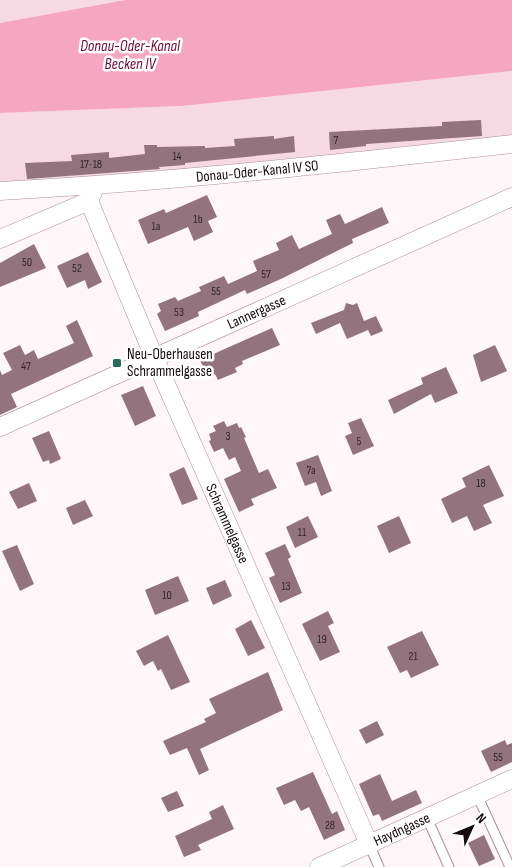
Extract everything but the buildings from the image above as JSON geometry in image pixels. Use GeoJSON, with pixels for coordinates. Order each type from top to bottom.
{"type":"FeatureCollection","features":[{"type":"Feature","properties":{"kind":"street","name":"Donau-Oder-Kanal IV SO"},"geometry":{"type":"LineString","coordinates":[[0,191],[92,193],[512,144]]}},
{"type":"Feature","properties":{"kind":"street"},"geometry":{"type":"LineString","coordinates":[[0,239],[92,193]]}},
{"type":"Feature","properties":{"kind":"street","name":"Schrammelgasse"},"geometry":{"type":"LineString","coordinates":[[92,193],[154,357],[369,844]]}},
{"type":"Feature","properties":{"kind":"street","name":"Lannergasse"},"geometry":{"type":"LineString","coordinates":[[0,427],[512,197]]}},
{"type":"Feature","properties":{"kind":"street","name":"Haydngasse"},"geometry":{"type":"LineString","coordinates":[[319,867],[512,779]]}},
{"type":"Feature","properties":{"kind":"lane"},"geometry":{"type":"LineString","coordinates":[[477,795],[510,867]]}},
{"type":"Feature","properties":{"kind":"lane"},"geometry":{"type":"LineString","coordinates":[[426,818],[449,867]]}},
{"type":"Feature","properties":{"kind":"lane"},"geometry":{"type":"LineString","coordinates":[[369,844],[379,867]]}},
{"type":"Feature","properties":{"kind":"shaded area"},"geometry":{"type":"Polygon","coordinates":[[[0,0],[125,0],[0,23],[0,0]]]}},
{"type":"Feature","properties":{"kind":"shaded area"},"geometry":{"type":"Polygon","coordinates":[[[512,71],[512,141],[95,177],[0,182],[0,113],[182,106],[512,71]]]}},
{"type":"Feature","properties":{"kind":"water","name":"Donau-Oder-Kanal Becken IV"},"geometry":{"type":"Polygon","coordinates":[[[125,0],[512,0],[512,71],[182,106],[0,113],[0,23],[125,0]]]}},
{"type":"Feature","properties":{"kind":"place","name":"Neu-Oberhausen Schrammelgasse"},"geometry":{"type":"Point","coordinates":[117,363]}}]}
